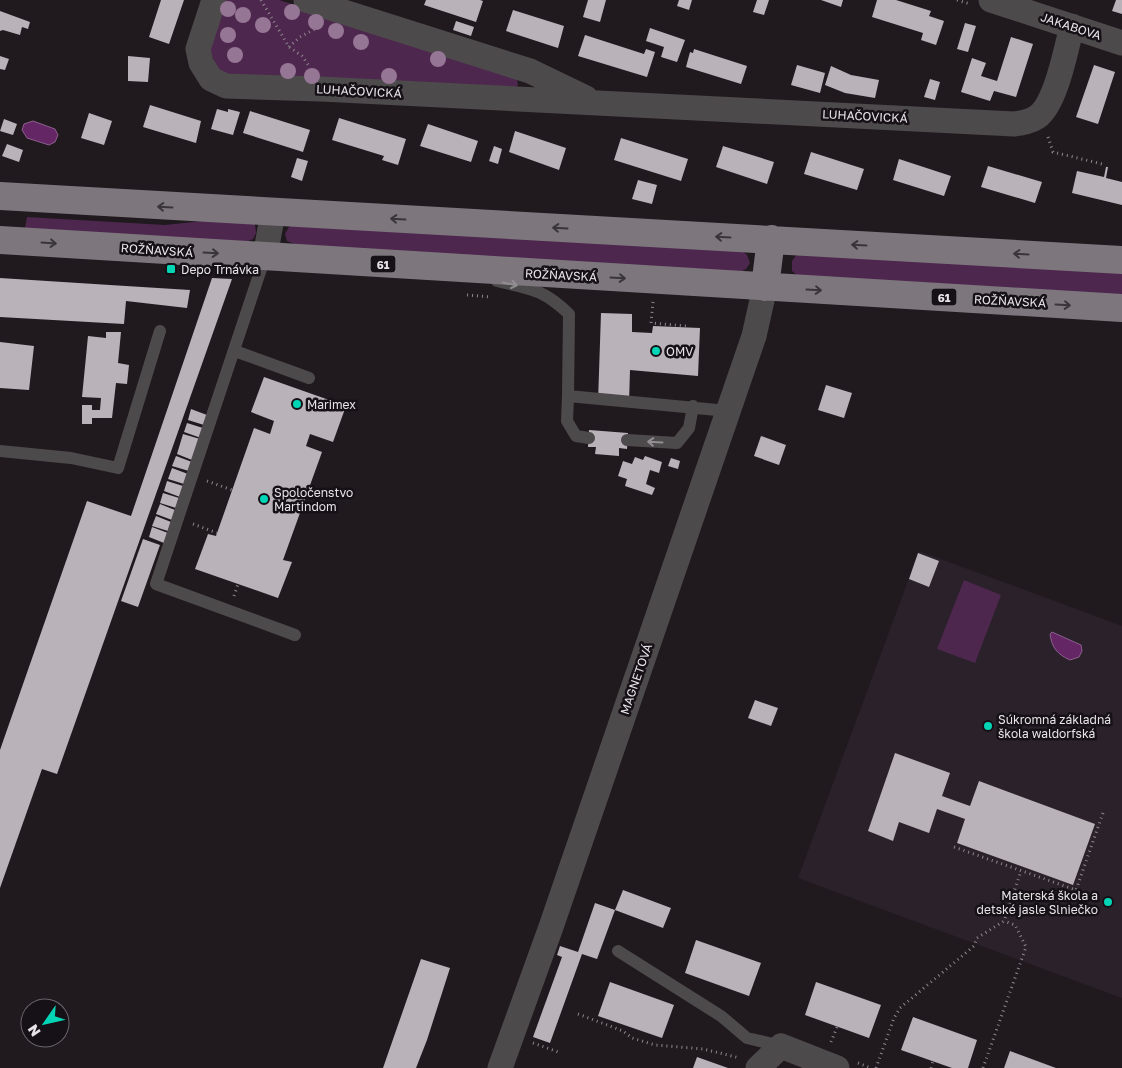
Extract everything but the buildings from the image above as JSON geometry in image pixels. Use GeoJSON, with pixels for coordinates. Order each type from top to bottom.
{"type":"FeatureCollection","features":[{"type":"Feature","properties":{"kind":"main road"},"geometry":{"type":"LineString","coordinates":[[8,201],[273,212],[1122,260]]}},
{"type":"Feature","properties":{"kind":"main road","name":"ROŽŇAVSKÁ"},"geometry":{"type":"LineString","coordinates":[[0,240],[1122,308]]}},
{"type":"Feature","properties":{"kind":"main road"},"geometry":{"type":"LineString","coordinates":[[765,287],[771,240]]}},
{"type":"Feature","properties":{"kind":"street","name":"LUHAČOVICKÁ"},"geometry":{"type":"LineString","coordinates":[[214,0],[198,49],[201,64],[211,80],[226,86],[594,102],[1014,124],[1036,118],[1044,110],[1052,95],[1072,26]]}},
{"type":"Feature","properties":{"kind":"street","name":"LUHAČOVICKÁ"},"geometry":{"type":"LineString","coordinates":[[306,0],[530,71],[594,102]]}},
{"type":"Feature","properties":{"kind":"street","name":"JAKABOVA"},"geometry":{"type":"LineString","coordinates":[[991,0],[1122,42]]}},
{"type":"Feature","properties":{"kind":"street"},"geometry":{"type":"LineString","coordinates":[[265,256],[273,212]]}},
{"type":"Feature","properties":{"kind":"street","name":"MAGNETOVÁ"},"geometry":{"type":"LineString","coordinates":[[500,1068],[754,336],[765,287]]}},
{"type":"Feature","properties":{"kind":"street"},"geometry":{"type":"LineString","coordinates":[[753,1065],[781,1046],[837,1068]]}},
{"type":"Feature","properties":{"kind":"lane"},"geometry":{"type":"LineString","coordinates":[[265,256],[156,584],[295,634]]}},
{"type":"Feature","properties":{"kind":"lane"},"geometry":{"type":"LineString","coordinates":[[429,266],[540,291],[554,299],[569,314],[567,421],[576,436],[589,438]]}},
{"type":"Feature","properties":{"kind":"lane"},"geometry":{"type":"LineString","coordinates":[[0,451],[71,458],[118,468],[160,331]]}},
{"type":"Feature","properties":{"kind":"lane"},"geometry":{"type":"LineString","coordinates":[[235,351],[308,378]]}},
{"type":"Feature","properties":{"kind":"lane"},"geometry":{"type":"LineString","coordinates":[[568,396],[693,406],[728,411]]}},
{"type":"Feature","properties":{"kind":"lane"},"geometry":{"type":"LineString","coordinates":[[627,440],[677,443],[689,428],[693,406]]}},
{"type":"Feature","properties":{"kind":"lane"},"geometry":{"type":"LineString","coordinates":[[618,952],[721,1016],[747,1038],[781,1046]]}},
{"type":"Feature","properties":{"kind":"path"},"geometry":{"type":"LineString","coordinates":[[261,0],[290,48],[302,56],[319,80],[321,89]]}},
{"type":"Feature","properties":{"kind":"path"},"geometry":{"type":"LineString","coordinates":[[654,296],[651,323],[686,326]]}},
{"type":"Feature","properties":{"kind":"path"},"geometry":{"type":"LineString","coordinates":[[193,476],[232,490]]}},
{"type":"Feature","properties":{"kind":"path"},"geometry":{"type":"LineString","coordinates":[[178,518],[217,533]]}},
{"type":"Feature","properties":{"kind":"path"},"geometry":{"type":"LineString","coordinates":[[954,847],[1076,890],[1104,810]]}},
{"type":"Feature","properties":{"kind":"path"},"geometry":{"type":"LineString","coordinates":[[876,1068],[894,1018],[900,1008],[974,946],[977,938],[1004,921],[1021,871]]}},
{"type":"Feature","properties":{"kind":"path"},"geometry":{"type":"LineString","coordinates":[[983,1068],[1026,946],[1015,925],[1004,921]]}},
{"type":"Feature","properties":{"kind":"path"},"geometry":{"type":"LineString","coordinates":[[578,1014],[623,1031],[632,1038],[655,1045],[703,1049],[753,1065]]}},
{"type":"Feature","properties":{"kind":"path"},"geometry":{"type":"LineString","coordinates":[[532,1043],[561,1053]]}},
{"type":"Feature","properties":{"kind":"path"},"geometry":{"type":"LineString","coordinates":[[930,1068],[933,1061]]}},
{"type":"Feature","properties":{"kind":"shaded area"},"geometry":{"type":"Polygon","coordinates":[[[225,0],[279,0],[508,72],[517,79],[518,85],[515,89],[226,74],[218,69],[210,52],[225,0]]]}},
{"type":"Feature","properties":{"kind":"shaded area"},"geometry":{"type":"Polygon","coordinates":[[[33,121],[55,129],[58,135],[55,142],[49,145],[27,138],[22,130],[24,124],[33,121]]]}},
{"type":"Feature","properties":{"kind":"shaded area"},"geometry":{"type":"Polygon","coordinates":[[[27,217],[165,225],[213,220],[255,224],[256,233],[253,239],[246,242],[25,228],[27,217]]]}},
{"type":"Feature","properties":{"kind":"shaded area"},"geometry":{"type":"Polygon","coordinates":[[[295,225],[740,249],[747,255],[750,263],[746,269],[740,272],[297,245],[287,241],[285,234],[289,227],[295,225]]]}},
{"type":"Feature","properties":{"kind":"shaded area"},"geometry":{"type":"Polygon","coordinates":[[[797,254],[1122,269],[1122,296],[799,277],[792,271],[792,261],[797,254]]]}},
{"type":"Feature","properties":{"kind":"shaded area","name":"Súkromná základná škola waldorfská"},"geometry":{"type":"Polygon","coordinates":[[[919,551],[1122,626],[1122,998],[798,878],[919,551]]]}},
{"type":"Feature","properties":{"kind":"shaded area"},"geometry":{"type":"Polygon","coordinates":[[[964,580],[1001,595],[975,663],[937,649],[964,580]]]}},
{"type":"Feature","properties":{"kind":"shaded area"},"geometry":{"type":"Polygon","coordinates":[[[1052,632],[1081,645],[1082,651],[1079,657],[1070,660],[1058,653],[1052,643],[1050,634],[1052,632]]]}},
{"type":"Feature","properties":{"kind":"place","name":"Depo Trnávka"},"geometry":{"type":"Point","coordinates":[171,269]}},
{"type":"Feature","properties":{"kind":"place","name":"OMV"},"geometry":{"type":"Point","coordinates":[656,351]}},
{"type":"Feature","properties":{"kind":"place","name":"Marimex"},"geometry":{"type":"Point","coordinates":[297,404]}},
{"type":"Feature","properties":{"kind":"place","name":"Spoločenstvo Martindom"},"geometry":{"type":"Point","coordinates":[264,499]}},
{"type":"Feature","properties":{"kind":"place","name":"Súkromná základná škola waldorfská"},"geometry":{"type":"Point","coordinates":[988,726]}},
{"type":"Feature","properties":{"kind":"place","name":"Materská škola a detské jasle Slniečko"},"geometry":{"type":"Point","coordinates":[1108,902]}}]}
